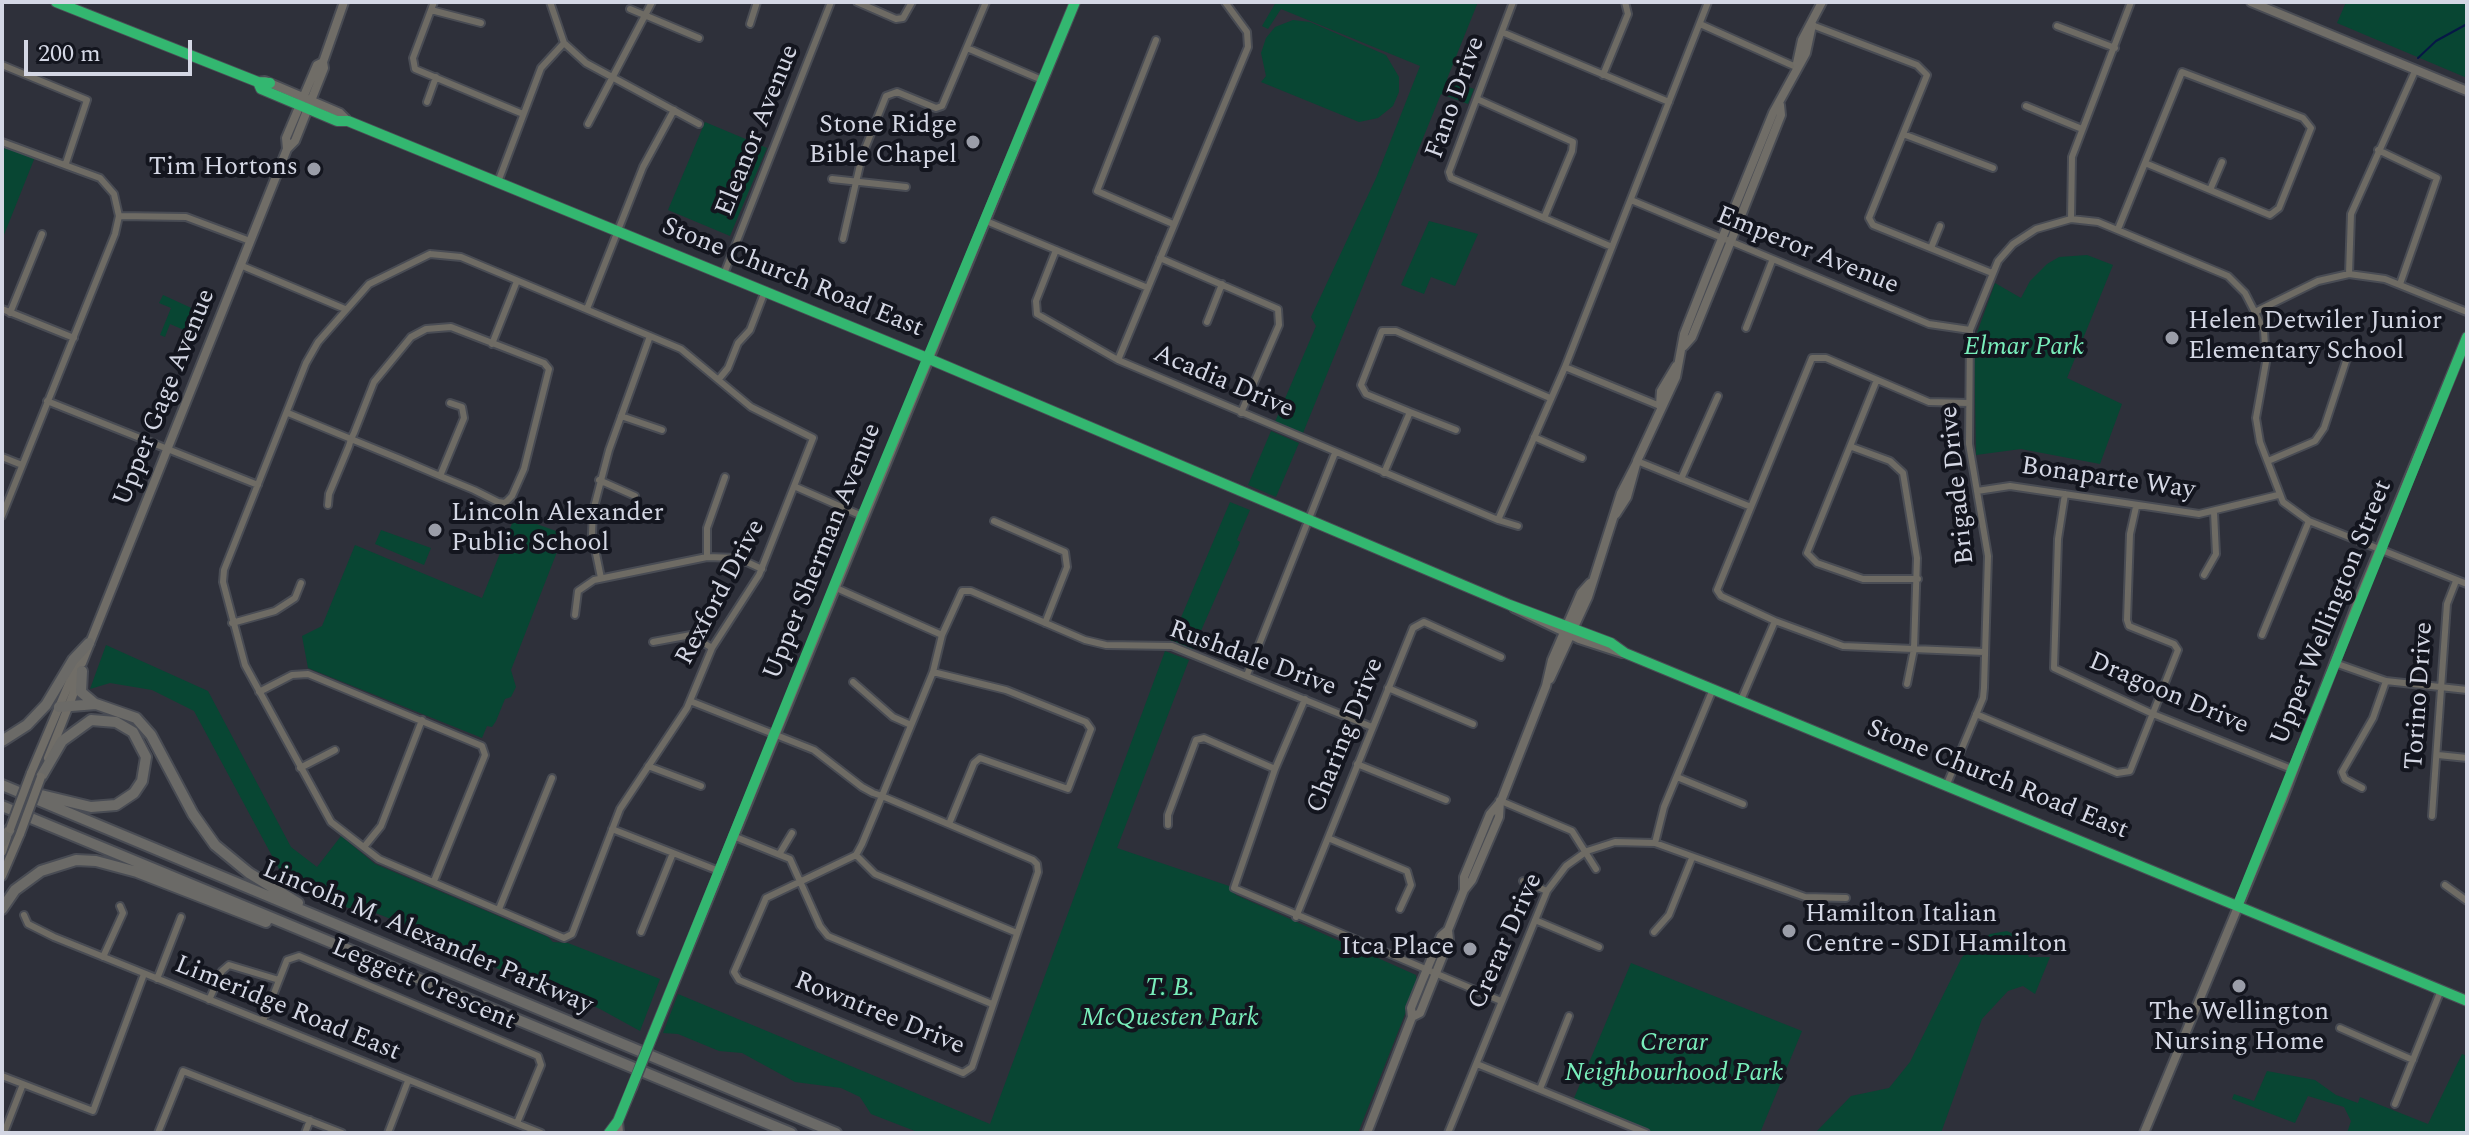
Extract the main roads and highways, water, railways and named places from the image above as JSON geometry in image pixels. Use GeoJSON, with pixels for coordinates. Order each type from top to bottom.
{"type":"FeatureCollection","features":[{"type":"Feature","properties":{"kind":"highway"},"geometry":{"type":"LineString","coordinates":[[2,741],[27,725],[46,705],[73,660],[89,643]]}},
{"type":"Feature","properties":{"kind":"highway"},"geometry":{"type":"LineString","coordinates":[[82,667],[81,692],[96,704]]}},
{"type":"Feature","properties":{"kind":"highway"},"geometry":{"type":"LineString","coordinates":[[64,706],[96,704],[121,710],[142,723],[200,826],[222,851],[313,913]]}},
{"type":"Feature","properties":{"kind":"highway"},"geometry":{"type":"LineString","coordinates":[[4,786],[91,807],[116,805],[134,793],[145,771],[146,757],[133,732],[116,722],[91,720],[62,741],[36,775]]}},
{"type":"Feature","properties":{"kind":"highway","name":"Lincoln M. Alexander Parkway"},"geometry":{"type":"LineString","coordinates":[[4,786],[836,1133]]}},
{"type":"Feature","properties":{"kind":"highway","name":"Lincoln M. Alexander Parkway"},"geometry":{"type":"LineString","coordinates":[[2,806],[791,1133]]}},
{"type":"Feature","properties":{"kind":"highway"},"geometry":{"type":"LineString","coordinates":[[2,814],[68,833]]}},
{"type":"Feature","properties":{"kind":"highway"},"geometry":{"type":"LineString","coordinates":[[2,842],[15,831]]}},
{"type":"Feature","properties":{"kind":"highway"},"geometry":{"type":"LineString","coordinates":[[2,909],[15,890],[41,871],[76,860],[96,861],[137,872],[297,933],[317,936]]}},
{"type":"Feature","properties":{"kind":"main road","name":"Stone Church Road East"},"geometry":{"type":"LineString","coordinates":[[56,2],[258,82],[265,81],[305,103],[1308,518],[1510,605],[1528,618],[1569,630],[1947,784],[2467,1001]]}},
{"type":"Feature","properties":{"kind":"main road","name":"Upper Gage Avenue"},"geometry":{"type":"LineString","coordinates":[[2,876],[36,775],[82,667],[287,149],[295,141],[317,65],[323,62],[344,2]]}},
{"type":"Feature","properties":{"kind":"main road","name":"Upper Sherman Avenue"},"geometry":{"type":"LineString","coordinates":[[609,1133],[618,1121],[632,1088],[862,516],[1075,2]]}},
{"type":"Feature","properties":{"kind":"main road"},"geometry":{"type":"LineString","coordinates":[[1412,1017],[1420,1013],[1449,940],[1448,930],[1464,890],[1464,877],[1485,827],[1501,801],[1569,630],[1588,597],[1621,493],[1660,406],[1664,382],[1692,337],[1726,242],[1781,115],[1780,105],[1796,67],[1802,40],[1822,2]]}},
{"type":"Feature","properties":{"kind":"main road"},"geometry":{"type":"LineString","coordinates":[[2251,2],[2467,91]]}},
{"type":"Feature","properties":{"kind":"main road","name":"Upper Wellington Street"},"geometry":{"type":"LineString","coordinates":[[2144,1133],[2294,770],[2467,337]]}},
{"type":"Feature","properties":{"kind":"main road","name":"Upper Gage Avenue"},"geometry":{"type":"LineString","coordinates":[[2,852],[15,831]]}},
{"type":"Feature","properties":{"kind":"main road"},"geometry":{"type":"LineString","coordinates":[[1365,1132],[1412,1017],[1411,1008],[1426,971],[1441,936],[1448,930]]}},
{"type":"Feature","properties":{"kind":"main road","name":"Upper Sherman Avenue"},"geometry":{"type":"LineString","coordinates":[[618,1121],[619,1133]]}},
{"type":"Feature","properties":{"kind":"waterway"},"geometry":{"type":"LineString","coordinates":[[2418,58],[2436,41],[2467,24]]}},
{"type":"Feature","properties":{"kind":"place","name":"Stone Ridge Bible Chapel"},"geometry":{"type":"Point","coordinates":[973,142]}},
{"type":"Feature","properties":{"kind":"place","name":"Tim Hortons"},"geometry":{"type":"Point","coordinates":[314,169]}},
{"type":"Feature","properties":{"kind":"place","name":"Helen Detwiler Junior Elementary School"},"geometry":{"type":"Point","coordinates":[2172,338]}},
{"type":"Feature","properties":{"kind":"place","name":"Lincoln Alexander Public School"},"geometry":{"type":"Point","coordinates":[435,530]}},
{"type":"Feature","properties":{"kind":"place","name":"Hamilton Italian Centre - SDI Hamilton"},"geometry":{"type":"Point","coordinates":[1789,931]}},
{"type":"Feature","properties":{"kind":"place","name":"Itca Place"},"geometry":{"type":"Point","coordinates":[1470,949]}},
{"type":"Feature","properties":{"kind":"place","name":"The Wellington Nursing Home"},"geometry":{"type":"Point","coordinates":[2239,986]}},
{"type":"Feature","properties":{"kind":"park label","name":"Elmar Park"},"geometry":{"type":"Point","coordinates":[2024,349]}},
{"type":"Feature","properties":{"kind":"park label","name":"T. B. McQuesten Park"},"geometry":{"type":"Point","coordinates":[1170,1005]}},
{"type":"Feature","properties":{"kind":"park label","name":"Crerar Neighbourhood Park"},"geometry":{"type":"Point","coordinates":[1674,1060]}}]}
